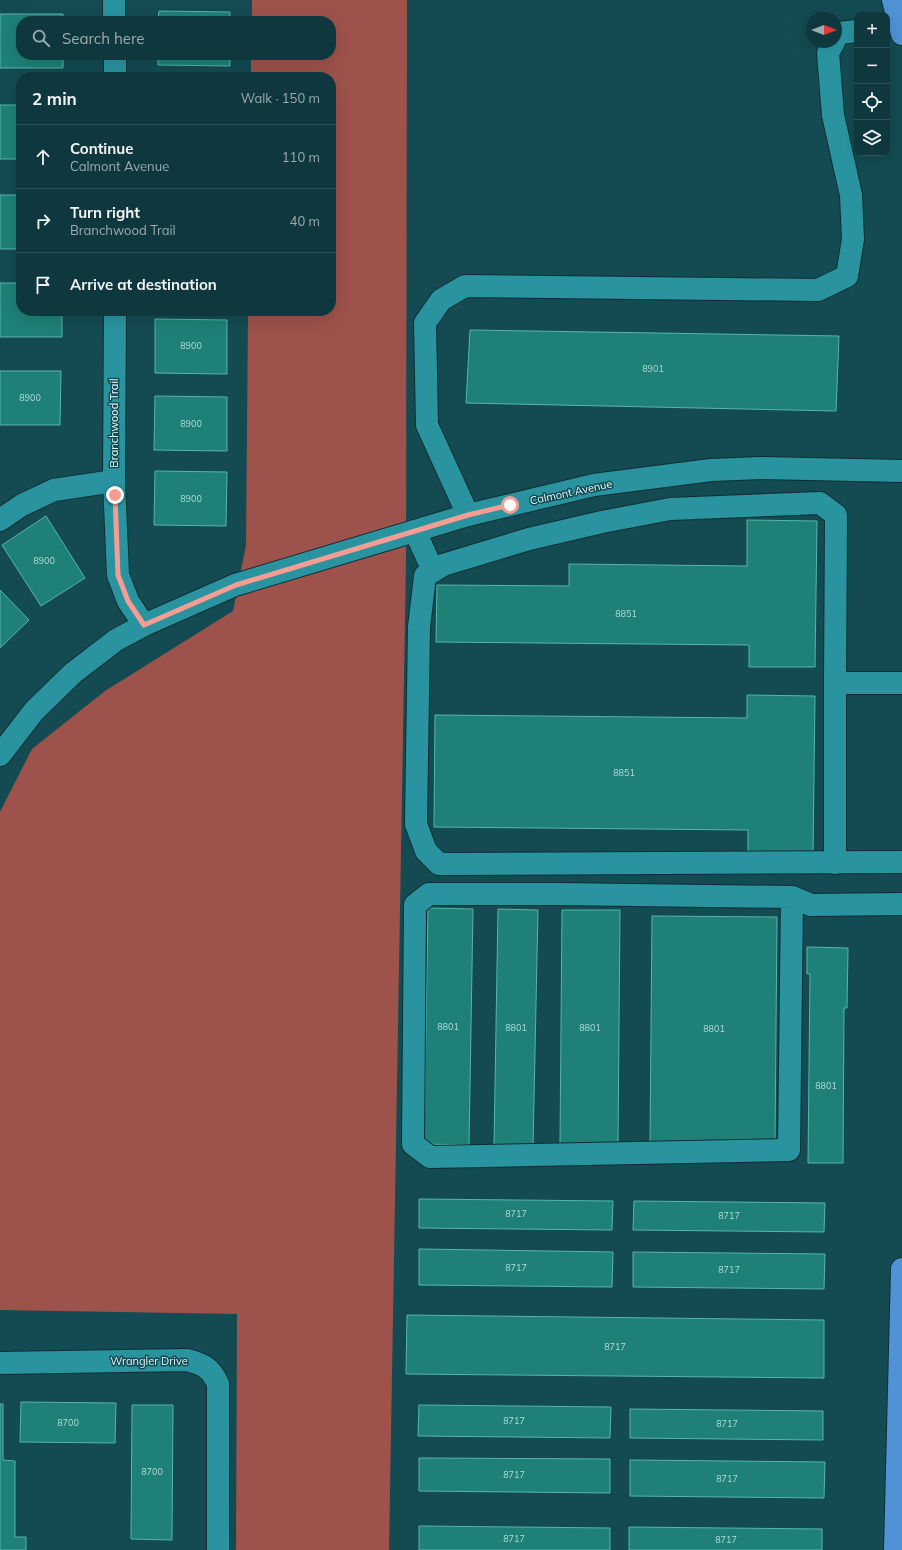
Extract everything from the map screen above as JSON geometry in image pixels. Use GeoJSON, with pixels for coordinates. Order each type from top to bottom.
{"type":"FeatureCollection","features":[{"type":"Feature","properties":{"kind":"main road"},"geometry":{"type":"LineString","coordinates":[[893,0],[896,29]]}},
{"type":"Feature","properties":{"kind":"main road"},"geometry":{"type":"LineString","coordinates":[[895,1550],[902,1269]]}},
{"type":"Feature","properties":{"kind":"street"},"geometry":{"type":"LineString","coordinates":[[114,0],[114,16]]}},
{"type":"Feature","properties":{"kind":"street"},"geometry":{"type":"LineString","coordinates":[[842,32],[854,30]]}},
{"type":"Feature","properties":{"kind":"street"},"geometry":{"type":"LineString","coordinates":[[468,515],[427,425],[425,323],[441,300],[465,286],[818,290],[847,276],[852,240],[851,195],[833,115],[828,53],[831,48]]}},
{"type":"Feature","properties":{"kind":"street"},"geometry":{"type":"LineString","coordinates":[[115,60],[115,72]]}},
{"type":"Feature","properties":{"kind":"street","name":"Branchwood Trail"},"geometry":{"type":"LineString","coordinates":[[115,316],[114,481],[118,575],[128,601],[144,625]]}},
{"type":"Feature","properties":{"kind":"street","name":"Calmont Avenue"},"geometry":{"type":"LineString","coordinates":[[0,755],[34,711],[73,673],[116,640],[144,625],[236,585],[468,515],[594,485],[711,470],[760,468],[902,471]]}},
{"type":"Feature","properties":{"kind":"street"},"geometry":{"type":"LineString","coordinates":[[0,520],[22,505],[54,490],[114,481]]}},
{"type":"Feature","properties":{"kind":"street"},"geometry":{"type":"LineString","coordinates":[[835,863],[836,515],[820,503],[670,509],[602,522],[529,539],[443,565],[425,576],[419,627],[416,824],[426,851],[439,864],[835,863],[902,862]]}},
{"type":"Feature","properties":{"kind":"street"},"geometry":{"type":"LineString","coordinates":[[415,530],[433,571]]}},
{"type":"Feature","properties":{"kind":"street"},"geometry":{"type":"LineString","coordinates":[[835,683],[902,683]]}},
{"type":"Feature","properties":{"kind":"street"},"geometry":{"type":"LineString","coordinates":[[792,897],[789,1150],[430,1157],[412,1144],[415,905],[429,894],[792,897],[811,905],[902,904]]}},
{"type":"Feature","properties":{"kind":"street","name":"Wrangler Drive"},"geometry":{"type":"LineString","coordinates":[[0,1363],[187,1360],[200,1363],[213,1374],[218,1384],[218,1550]]}},
{"type":"Feature","properties":{"kind":"shaded area"},"geometry":{"type":"Polygon","coordinates":[[[252,0],[407,0],[406,560],[389,1550],[236,1550],[237,1314],[0,1310],[0,812],[32,749],[105,691],[233,611],[246,545],[248,316],[336,316],[336,72],[251,72],[251,60],[336,60],[336,16],[252,16],[252,0]]]}},
{"type":"Feature","properties":{"kind":"building"},"geometry":{"type":"Polygon","coordinates":[[[159,11],[230,12],[230,16],[158,16],[159,11]]]}},
{"type":"Feature","properties":{"kind":"building"},"geometry":{"type":"Polygon","coordinates":[[[0,14],[63,14],[63,16],[16,16],[16,60],[63,60],[63,68],[0,68],[0,14]]]}},
{"type":"Feature","properties":{"kind":"building"},"geometry":{"type":"Polygon","coordinates":[[[158,60],[230,60],[230,66],[158,65],[158,60]]]}},
{"type":"Feature","properties":{"kind":"building"},"geometry":{"type":"Polygon","coordinates":[[[0,105],[16,105],[16,159],[0,159],[0,105]]]}},
{"type":"Feature","properties":{"kind":"building"},"geometry":{"type":"Polygon","coordinates":[[[0,195],[16,195],[16,249],[0,249],[0,195]]]}},
{"type":"Feature","properties":{"kind":"building"},"geometry":{"type":"Polygon","coordinates":[[[0,283],[16,283],[16,316],[62,316],[62,337],[0,337],[0,283]]]}},
{"type":"Feature","properties":{"kind":"building"},"geometry":{"type":"Polygon","coordinates":[[[155,319],[227,320],[227,374],[155,373],[155,319]]]}},
{"type":"Feature","properties":{"kind":"building"},"geometry":{"type":"Polygon","coordinates":[[[470,330],[839,336],[836,411],[466,403],[470,330]]]}},
{"type":"Feature","properties":{"kind":"building"},"geometry":{"type":"Polygon","coordinates":[[[0,371],[61,371],[60,425],[0,425],[0,371]]]}},
{"type":"Feature","properties":{"kind":"building"},"geometry":{"type":"Polygon","coordinates":[[[155,396],[227,397],[227,451],[154,450],[155,396]]]}},
{"type":"Feature","properties":{"kind":"building"},"geometry":{"type":"Polygon","coordinates":[[[155,471],[227,472],[226,526],[154,525],[155,471]]]}},
{"type":"Feature","properties":{"kind":"building"},"geometry":{"type":"Polygon","coordinates":[[[46,516],[85,578],[41,606],[2,545],[46,516]]]}},
{"type":"Feature","properties":{"kind":"building"},"geometry":{"type":"Polygon","coordinates":[[[747,520],[817,521],[815,667],[749,667],[749,645],[436,642],[437,585],[569,586],[569,564],[747,566],[747,520]]]}},
{"type":"Feature","properties":{"kind":"building"},"geometry":{"type":"Polygon","coordinates":[[[0,590],[29,620],[0,648],[0,590]]]}},
{"type":"Feature","properties":{"kind":"building"},"geometry":{"type":"Polygon","coordinates":[[[747,695],[815,696],[813,855],[748,855],[748,830],[434,827],[435,715],[747,718],[747,695]]]}},
{"type":"Feature","properties":{"kind":"building"},"geometry":{"type":"Polygon","coordinates":[[[428,908],[473,909],[469,1145],[424,1144],[428,908]]]}},
{"type":"Feature","properties":{"kind":"building"},"geometry":{"type":"Polygon","coordinates":[[[498,909],[538,910],[533,1147],[494,1146],[498,909]]]}},
{"type":"Feature","properties":{"kind":"building"},"geometry":{"type":"Polygon","coordinates":[[[562,910],[620,910],[618,1145],[560,1145],[562,910]]]}},
{"type":"Feature","properties":{"kind":"building"},"geometry":{"type":"Polygon","coordinates":[[[652,916],[777,917],[775,1142],[680,1141],[680,1149],[650,1142],[652,916]]]}},
{"type":"Feature","properties":{"kind":"building"},"geometry":{"type":"Polygon","coordinates":[[[807,947],[848,948],[847,1008],[844,1008],[843,1163],[808,1163],[810,974],[807,974],[807,947]]]}},
{"type":"Feature","properties":{"kind":"building"},"geometry":{"type":"Polygon","coordinates":[[[419,1199],[613,1201],[612,1230],[419,1228],[419,1199]]]}},
{"type":"Feature","properties":{"kind":"building"},"geometry":{"type":"Polygon","coordinates":[[[634,1201],[825,1203],[824,1232],[633,1230],[634,1201]]]}},
{"type":"Feature","properties":{"kind":"building"},"geometry":{"type":"Polygon","coordinates":[[[419,1249],[613,1252],[612,1287],[419,1285],[419,1249]]]}},
{"type":"Feature","properties":{"kind":"building"},"geometry":{"type":"Polygon","coordinates":[[[633,1252],[825,1254],[824,1289],[633,1287],[633,1252]]]}},
{"type":"Feature","properties":{"kind":"building"},"geometry":{"type":"Polygon","coordinates":[[[407,1315],[824,1320],[824,1378],[406,1374],[407,1315]]]}},
{"type":"Feature","properties":{"kind":"building"},"geometry":{"type":"Polygon","coordinates":[[[21,1402],[116,1403],[115,1443],[20,1442],[21,1402]]]}},
{"type":"Feature","properties":{"kind":"building"},"geometry":{"type":"Polygon","coordinates":[[[0,1404],[3,1404],[3,1460],[15,1461],[15,1537],[26,1537],[26,1550],[0,1550],[0,1404]]]}},
{"type":"Feature","properties":{"kind":"building"},"geometry":{"type":"Polygon","coordinates":[[[132,1405],[173,1405],[172,1540],[131,1539],[132,1405]]]}},
{"type":"Feature","properties":{"kind":"building"},"geometry":{"type":"Polygon","coordinates":[[[419,1405],[611,1407],[610,1438],[418,1436],[419,1405]]]}},
{"type":"Feature","properties":{"kind":"building"},"geometry":{"type":"Polygon","coordinates":[[[630,1409],[823,1411],[823,1440],[630,1438],[630,1409]]]}},
{"type":"Feature","properties":{"kind":"building"},"geometry":{"type":"Polygon","coordinates":[[[419,1458],[610,1459],[610,1493],[419,1491],[419,1458]]]}},
{"type":"Feature","properties":{"kind":"building"},"geometry":{"type":"Polygon","coordinates":[[[630,1460],[825,1462],[824,1498],[630,1496],[630,1460]]]}},
{"type":"Feature","properties":{"kind":"building"},"geometry":{"type":"Polygon","coordinates":[[[419,1526],[610,1528],[610,1550],[419,1550],[419,1526]]]}},
{"type":"Feature","properties":{"kind":"building"},"geometry":{"type":"Polygon","coordinates":[[[629,1527],[822,1529],[822,1550],[629,1550],[629,1527]]]}},
{"type":"Feature","properties":{"kind":"route"},"geometry":{"type":"LineString","coordinates":[[115,495],[118,575],[128,601],[144,625],[236,585],[468,515],[510,505]]}}]}
